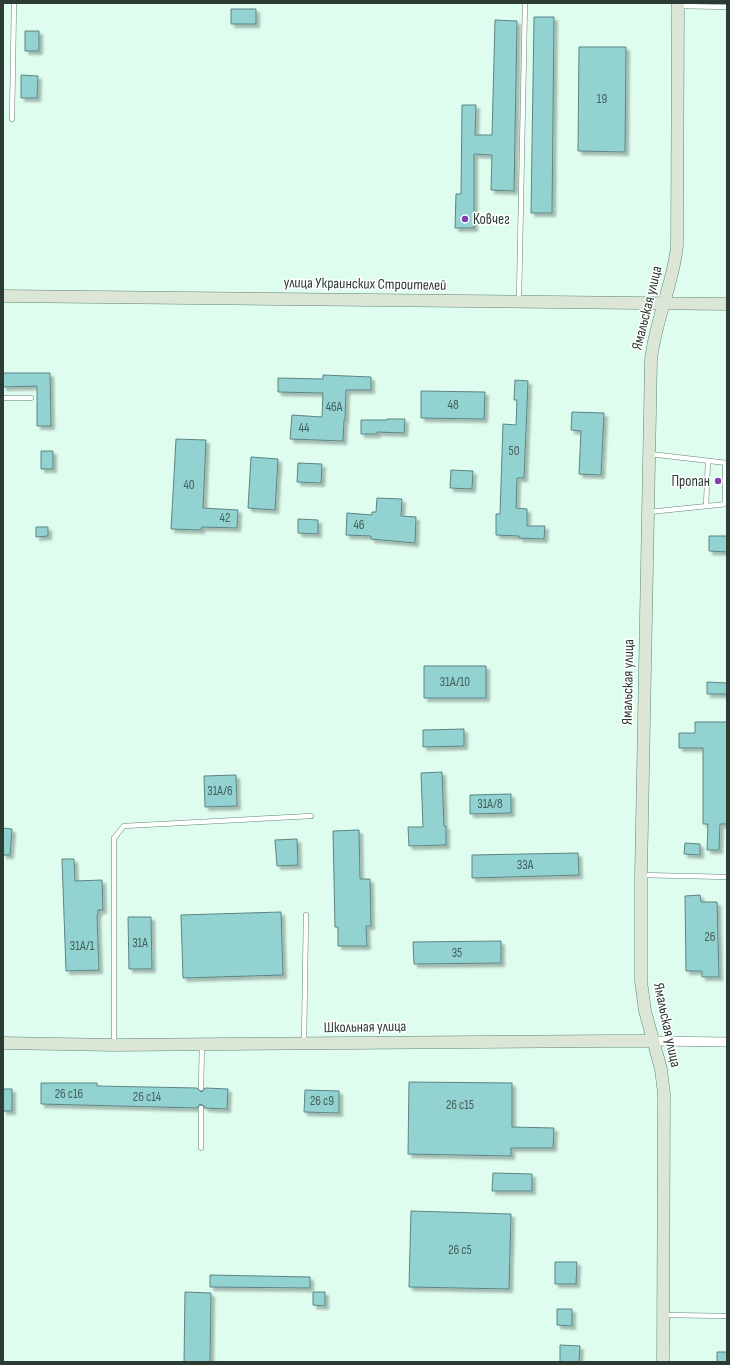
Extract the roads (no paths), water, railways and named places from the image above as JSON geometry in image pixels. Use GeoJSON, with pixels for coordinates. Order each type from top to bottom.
{"type":"FeatureCollection","features":[{"type":"Feature","properties":{"kind":"street","name":"Ямальская улица"},"geometry":{"type":"LineString","coordinates":[[663,1362],[664,1094],[661,1069],[642,995],[640,874],[651,353],[655,332],[675,262],[678,5]]}},
{"type":"Feature","properties":{"kind":"street","name":"улица Украинских Строителей"},"geometry":{"type":"LineString","coordinates":[[3,296],[727,304]]}},
{"type":"Feature","properties":{"kind":"street","name":"Школьная улица"},"geometry":{"type":"LineString","coordinates":[[3,1044],[114,1045],[610,1041],[727,1042]]}},
{"type":"Feature","properties":{"kind":"lane"},"geometry":{"type":"LineString","coordinates":[[12,119],[14,3]]}},
{"type":"Feature","properties":{"kind":"lane"},"geometry":{"type":"LineString","coordinates":[[519,298],[525,3]]}},
{"type":"Feature","properties":{"kind":"lane"},"geometry":{"type":"LineString","coordinates":[[678,5],[727,7]]}},
{"type":"Feature","properties":{"kind":"lane"},"geometry":{"type":"LineString","coordinates":[[3,398],[31,398]]}},
{"type":"Feature","properties":{"kind":"lane"},"geometry":{"type":"LineString","coordinates":[[648,512],[726,504],[726,463],[649,454]]}},
{"type":"Feature","properties":{"kind":"lane"},"geometry":{"type":"LineString","coordinates":[[706,506],[708,461]]}},
{"type":"Feature","properties":{"kind":"lane"},"geometry":{"type":"LineString","coordinates":[[114,1045],[114,838],[124,826],[311,816]]}},
{"type":"Feature","properties":{"kind":"lane"},"geometry":{"type":"LineString","coordinates":[[640,874],[727,877]]}},
{"type":"Feature","properties":{"kind":"lane"},"geometry":{"type":"LineString","coordinates":[[304,1043],[306,915]]}},
{"type":"Feature","properties":{"kind":"lane"},"geometry":{"type":"LineString","coordinates":[[201,1088],[202,1044]]}},
{"type":"Feature","properties":{"kind":"lane"},"geometry":{"type":"LineString","coordinates":[[201,1108],[201,1148]]}},
{"type":"Feature","properties":{"kind":"lane"},"geometry":{"type":"LineString","coordinates":[[663,1315],[727,1316]]}},
{"type":"Feature","properties":{"kind":"place","name":"Ковчег"},"geometry":{"type":"Point","coordinates":[465,219]}},
{"type":"Feature","properties":{"kind":"place","name":"Пропан"},"geometry":{"type":"Point","coordinates":[718,481]}}]}
